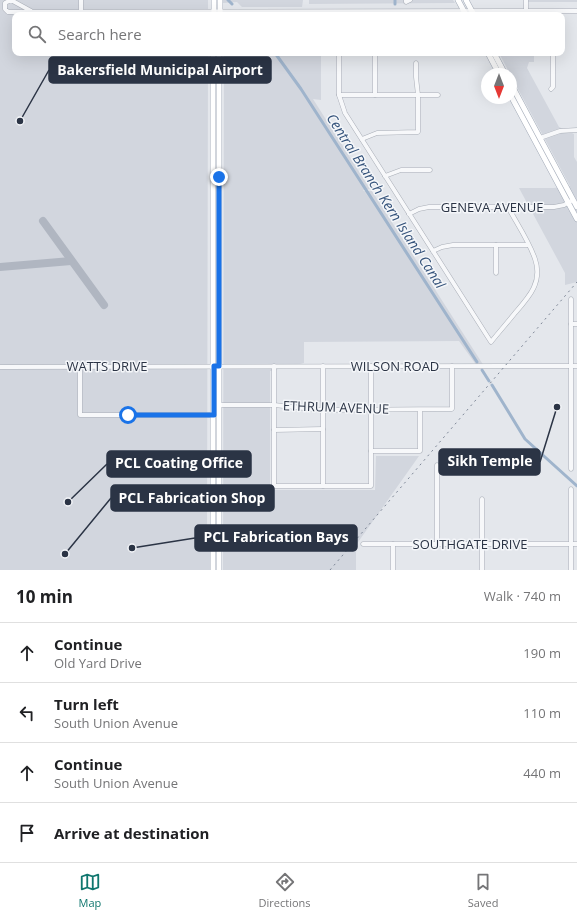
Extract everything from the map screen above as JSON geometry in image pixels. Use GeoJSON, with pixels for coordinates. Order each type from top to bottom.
{"type":"FeatureCollection","features":[{"type":"Feature","properties":{"kind":"main road"},"geometry":{"type":"LineString","coordinates":[[214,0],[217,12]]}},
{"type":"Feature","properties":{"kind":"main road"},"geometry":{"type":"LineString","coordinates":[[217,12],[220,0]]}},
{"type":"Feature","properties":{"kind":"main road"},"geometry":{"type":"LineString","coordinates":[[458,0],[464,12]]}},
{"type":"Feature","properties":{"kind":"main road"},"geometry":{"type":"LineString","coordinates":[[466,0],[472,12]]}},
{"type":"Feature","properties":{"kind":"main road"},"geometry":{"type":"LineString","coordinates":[[213,56],[217,102],[219,177],[216,276]]}},
{"type":"Feature","properties":{"kind":"main road"},"geometry":{"type":"LineString","coordinates":[[219,56],[214,147],[216,276],[214,476],[216,480],[219,570]]}},
{"type":"Feature","properties":{"kind":"main road"},"geometry":{"type":"LineString","coordinates":[[490,56],[496,68]]}},
{"type":"Feature","properties":{"kind":"main road"},"geometry":{"type":"LineString","coordinates":[[496,56],[503,68]]}},
{"type":"Feature","properties":{"kind":"main road"},"geometry":{"type":"LineString","coordinates":[[517,95],[571,201],[577,219]]}},
{"type":"Feature","properties":{"kind":"main road"},"geometry":{"type":"LineString","coordinates":[[516,104],[571,201],[577,207]]}},
{"type":"Feature","properties":{"kind":"main road"},"geometry":{"type":"LineString","coordinates":[[214,147],[216,151],[219,177]]}},
{"type":"Feature","properties":{"kind":"main road"},"geometry":{"type":"LineString","coordinates":[[214,189],[216,192],[216,213],[219,216]]}},
{"type":"Feature","properties":{"kind":"main road"},"geometry":{"type":"LineString","coordinates":[[214,569],[213,539],[216,507],[219,405],[216,366]]}},
{"type":"Feature","properties":{"kind":"main road"},"geometry":{"type":"LineString","coordinates":[[213,539],[216,548],[216,557],[219,559]]}},
{"type":"Feature","properties":{"kind":"street"},"geometry":{"type":"LineString","coordinates":[[31,12],[11,0],[5,3],[5,9],[8,12],[31,12],[81,11],[149,12]]}},
{"type":"Feature","properties":{"kind":"street"},"geometry":{"type":"LineString","coordinates":[[81,0],[81,11]]}},
{"type":"Feature","properties":{"kind":"street"},"geometry":{"type":"LineString","coordinates":[[526,0],[526,11]]}},
{"type":"Feature","properties":{"kind":"street"},"geometry":{"type":"LineString","coordinates":[[561,12],[577,10]]}},
{"type":"Feature","properties":{"kind":"street"},"geometry":{"type":"LineString","coordinates":[[464,12],[540,12]]}},
{"type":"Feature","properties":{"kind":"street"},"geometry":{"type":"LineString","coordinates":[[339,56],[339,95],[345,113],[491,342],[530,297],[535,288],[537,277],[537,265],[534,255],[508,207]]}},
{"type":"Feature","properties":{"kind":"street"},"geometry":{"type":"LineString","coordinates":[[375,56],[375,95]]}},
{"type":"Feature","properties":{"kind":"street"},"geometry":{"type":"LineString","coordinates":[[551,89],[553,87],[553,56]]}},
{"type":"Feature","properties":{"kind":"street"},"geometry":{"type":"LineString","coordinates":[[362,139],[377,133],[418,132],[416,63]]}},
{"type":"Feature","properties":{"kind":"street"},"geometry":{"type":"LineString","coordinates":[[339,95],[438,95]]}},
{"type":"Feature","properties":{"kind":"street"},"geometry":{"type":"LineString","coordinates":[[540,138],[560,131],[577,130]]}},
{"type":"Feature","properties":{"kind":"street"},"geometry":{"type":"LineString","coordinates":[[385,176],[402,170],[430,170]]}},
{"type":"Feature","properties":{"kind":"street","name":"GENEVA AVENUE"},"geometry":{"type":"LineString","coordinates":[[410,214],[419,209],[429,207],[554,207],[571,201]]}},
{"type":"Feature","properties":{"kind":"street"},"geometry":{"type":"LineString","coordinates":[[434,251],[442,247],[453,245],[528,245]]}},
{"type":"Feature","properties":{"kind":"street"},"geometry":{"type":"LineString","coordinates":[[496,245],[496,273]]}},
{"type":"Feature","properties":{"kind":"street"},"geometry":{"type":"LineString","coordinates":[[571,299],[571,469]]}},
{"type":"Feature","properties":{"kind":"street"},"geometry":{"type":"LineString","coordinates":[[571,324],[577,324]]}},
{"type":"Feature","properties":{"kind":"street"},"geometry":{"type":"LineString","coordinates":[[80,366],[80,415],[214,415]]}},
{"type":"Feature","properties":{"kind":"street","name":"WILSON ROAD"},"geometry":{"type":"LineString","coordinates":[[216,366],[577,366]]}},
{"type":"Feature","properties":{"kind":"street","name":"WATTS DRIVE"},"geometry":{"type":"LineString","coordinates":[[0,367],[216,366]]}},
{"type":"Feature","properties":{"kind":"street"},"geometry":{"type":"LineString","coordinates":[[274,366],[274,486],[371,486],[371,366]]}},
{"type":"Feature","properties":{"kind":"street"},"geometry":{"type":"LineString","coordinates":[[323,366],[323,486]]}},
{"type":"Feature","properties":{"kind":"street","name":"ETHRUM AVENUE"},"geometry":{"type":"LineString","coordinates":[[219,405],[274,405],[323,410],[452,410],[452,366]]}},
{"type":"Feature","properties":{"kind":"street"},"geometry":{"type":"LineString","coordinates":[[371,451],[420,451],[420,410]]}},
{"type":"Feature","properties":{"kind":"street"},"geometry":{"type":"LineString","coordinates":[[274,430],[323,429]]}},
{"type":"Feature","properties":{"kind":"street"},"geometry":{"type":"LineString","coordinates":[[437,465],[437,544]]}},
{"type":"Feature","properties":{"kind":"street"},"geometry":{"type":"LineString","coordinates":[[570,570],[571,489]]}},
{"type":"Feature","properties":{"kind":"street"},"geometry":{"type":"LineString","coordinates":[[482,499],[482,570]]}},
{"type":"Feature","properties":{"kind":"street","name":"SOUTHGATE DRIVE"},"geometry":{"type":"LineString","coordinates":[[363,544],[577,544]]}},
{"type":"Feature","properties":{"kind":"street"},"geometry":{"type":"LineString","coordinates":[[393,544],[393,570]]}},
{"type":"Feature","properties":{"kind":"shaded area"},"geometry":{"type":"Polygon","coordinates":[[[0,0],[208,0],[208,12],[12,12],[12,56],[208,56],[207,544],[213,545],[213,570],[0,570],[0,0]]]}},
{"type":"Feature","properties":{"kind":"shaded area"},"geometry":{"type":"Polygon","coordinates":[[[223,0],[303,0],[302,7],[242,7],[237,2],[223,3],[223,0]]]}},
{"type":"Feature","properties":{"kind":"shaded area"},"geometry":{"type":"Polygon","coordinates":[[[309,0],[453,0],[455,3],[309,4],[309,0]]]}},
{"type":"Feature","properties":{"kind":"shaded area"},"geometry":{"type":"Polygon","coordinates":[[[527,0],[577,0],[577,2],[527,2],[527,0]]]}},
{"type":"Feature","properties":{"kind":"shaded area"},"geometry":{"type":"Polygon","coordinates":[[[224,56],[321,56],[321,100],[313,99],[370,189],[363,190],[370,199],[364,191],[372,191],[484,366],[477,366],[459,341],[304,342],[304,363],[270,371],[270,490],[375,490],[376,456],[419,456],[356,545],[356,570],[223,570],[224,56]]]}},
{"type":"Feature","properties":{"kind":"shaded area"},"geometry":{"type":"Polygon","coordinates":[[[501,56],[534,56],[534,62],[529,62],[527,68],[559,127],[574,134],[574,157],[577,162],[577,282],[565,285],[565,273],[519,188],[554,188],[570,186],[517,87],[517,68],[507,68],[501,56]]]}},
{"type":"Feature","properties":{"kind":"waterway","name":"Central Branch Kern Island Canal"},"geometry":{"type":"LineString","coordinates":[[228,0],[232,4]]}},
{"type":"Feature","properties":{"kind":"waterway","name":"Central Branch Kern Island Canal"},"geometry":{"type":"LineString","coordinates":[[277,56],[301,89],[477,362]]}},
{"type":"Feature","properties":{"kind":"waterway","name":"Central Branch Kern Island Canal"},"geometry":{"type":"LineString","coordinates":[[482,370],[489,381]]}},
{"type":"Feature","properties":{"kind":"waterway","name":"Central Branch Kern Island Canal"},"geometry":{"type":"LineString","coordinates":[[492,385],[525,439],[577,486]]}},
{"type":"Feature","properties":{"kind":"taxiway"},"geometry":{"type":"LineString","coordinates":[[43,221],[104,305]]}},
{"type":"Feature","properties":{"kind":"taxiway"},"geometry":{"type":"LineString","coordinates":[[0,267],[71,261]]}},
{"type":"Feature","properties":{"kind":"railway"},"geometry":{"type":"LineString","coordinates":[[330,570],[577,282]]}},
{"type":"Feature","properties":{"kind":"place","name":"Bakersfield Municipal Airport"},"geometry":{"type":"Point","coordinates":[20,121]}},
{"type":"Feature","properties":{"kind":"place","name":"Sikh Temple"},"geometry":{"type":"Point","coordinates":[557,407]}},
{"type":"Feature","properties":{"kind":"place","name":"PCL Coating Office"},"geometry":{"type":"Point","coordinates":[68,502]}},
{"type":"Feature","properties":{"kind":"place","name":"PCL Fabrication Bays"},"geometry":{"type":"Point","coordinates":[132,548]}},
{"type":"Feature","properties":{"kind":"place","name":"PCL Fabrication Shop"},"geometry":{"type":"Point","coordinates":[65,554]}},
{"type":"Feature","properties":{"kind":"route"},"geometry":{"type":"LineString","coordinates":[[128,415],[214,415],[214,366],[219,366],[219,177]]}}]}
